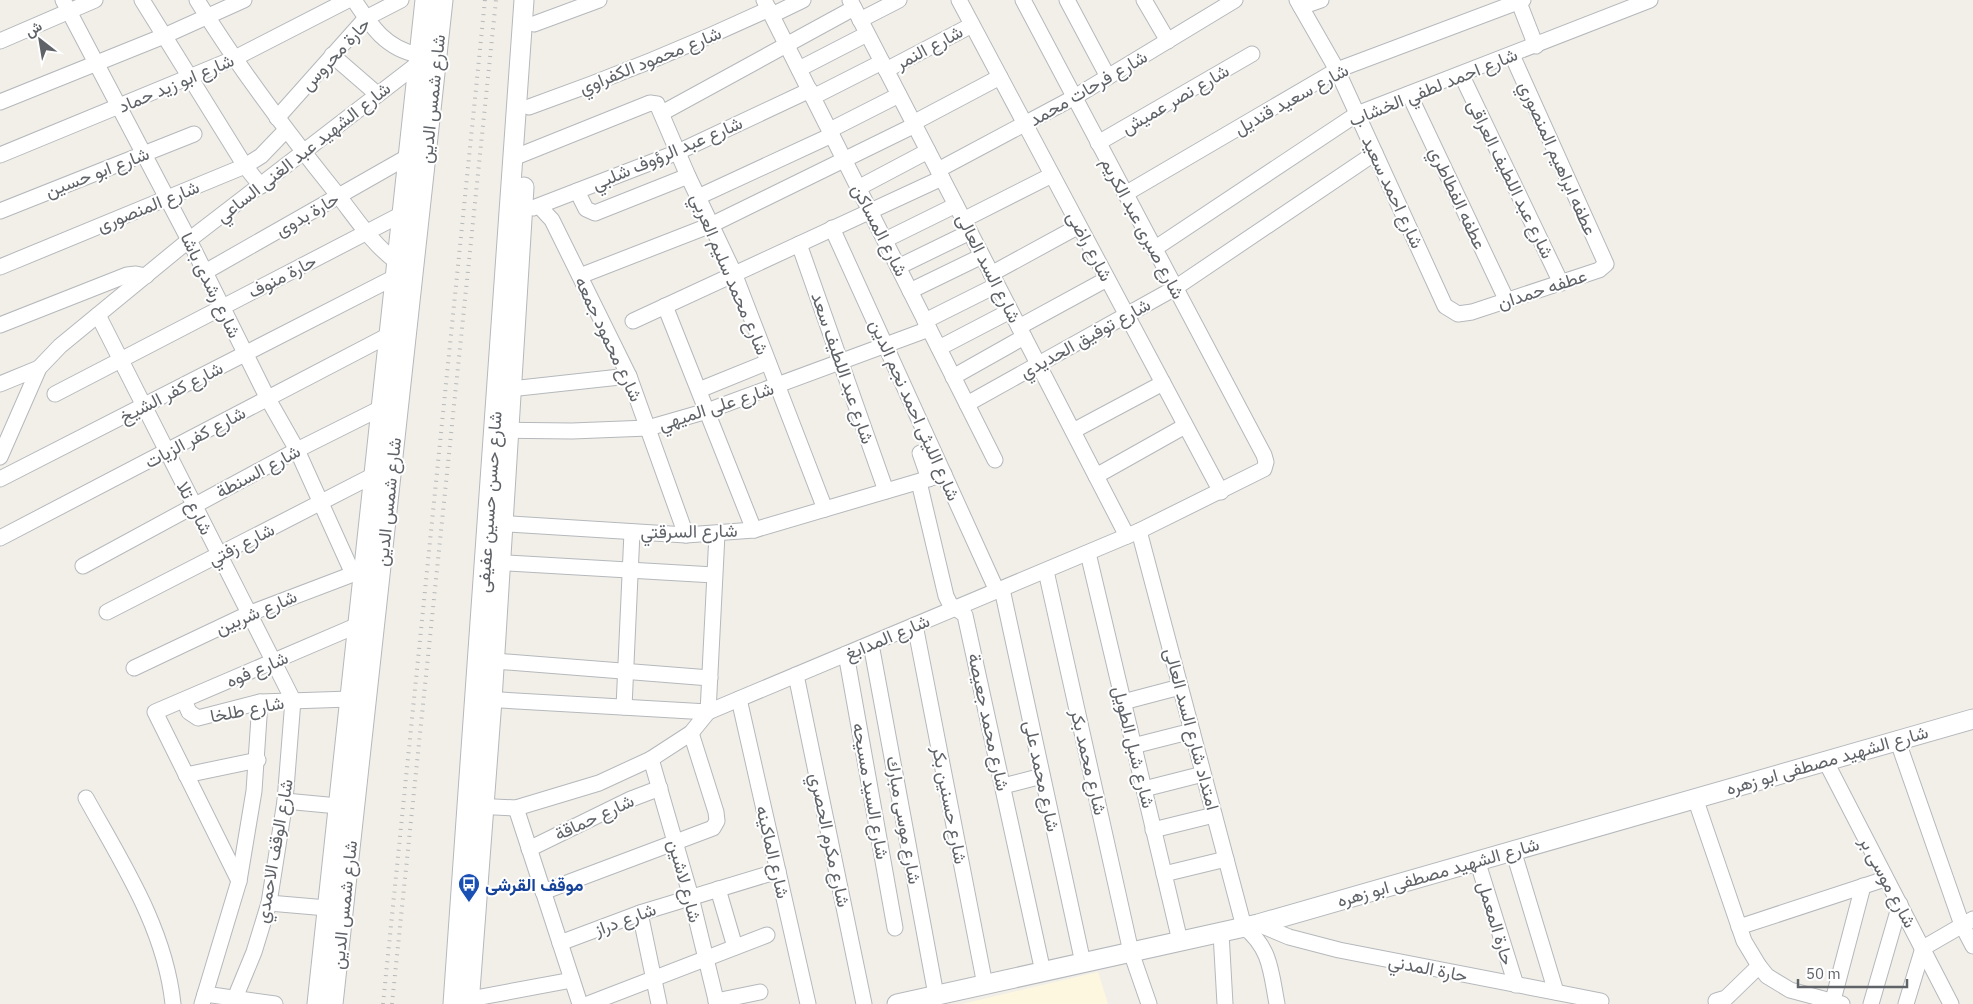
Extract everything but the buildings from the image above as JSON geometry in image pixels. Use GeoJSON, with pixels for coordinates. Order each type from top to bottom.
{"type":"FeatureCollection","features":[{"type":"Feature","properties":{"kind":"street"},"geometry":{"type":"LineString","coordinates":[[0,41],[66,6],[95,0]]}},
{"type":"Feature","properties":{"kind":"street"},"geometry":{"type":"LineString","coordinates":[[142,0],[245,166],[260,186]]}},
{"type":"Feature","properties":{"kind":"street"},"geometry":{"type":"LineString","coordinates":[[197,0],[233,59],[303,153],[396,270]]}},
{"type":"Feature","properties":{"kind":"street"},"geometry":{"type":"LineString","coordinates":[[0,102],[164,36],[244,0]]}},
{"type":"Feature","properties":{"kind":"street","name":"شارع ابو زيد حماد"},"geometry":{"type":"LineString","coordinates":[[0,155],[119,108],[233,59],[348,0]]}},
{"type":"Feature","properties":{"kind":"street"},"geometry":{"type":"LineString","coordinates":[[354,0],[366,18],[388,43],[405,51],[425,56]]}},
{"type":"Feature","properties":{"kind":"street","name":"حارة محروس"},"geometry":{"type":"LineString","coordinates":[[277,118],[366,18],[401,0]]}},
{"type":"Feature","properties":{"kind":"street","name":"شارع شمس الدين"},"geometry":{"type":"LineString","coordinates":[[317,1004],[358,624],[366,569],[425,56],[425,0]]}},
{"type":"Feature","properties":{"kind":"street","name":"شارع شمس الدين"},"geometry":{"type":"LineString","coordinates":[[333,1004],[374,475],[402,214],[425,56],[443,0]]}},
{"type":"Feature","properties":{"kind":"street","name":"شارع حسن حسين عفيفى"},"geometry":{"type":"LineString","coordinates":[[464,1002],[519,154],[524,0]]}},
{"type":"Feature","properties":{"kind":"street","name":"شارع حسن حسين عفيفى"},"geometry":{"type":"LineString","coordinates":[[504,390],[531,209],[519,154],[529,107],[536,0]]}},
{"type":"Feature","properties":{"kind":"street"},"geometry":{"type":"LineString","coordinates":[[534,24],[599,0]]}},
{"type":"Feature","properties":{"kind":"street","name":"شارع محمود الكفراوي"},"geometry":{"type":"LineString","coordinates":[[529,107],[612,78],[691,45],[768,8],[803,0]]}},
{"type":"Feature","properties":{"kind":"street"},"geometry":{"type":"LineString","coordinates":[[662,113],[787,44],[899,0]]}},
{"type":"Feature","properties":{"kind":"street","name":"شارع راضى"},"geometry":{"type":"LineString","coordinates":[[959,0],[1221,492]]}},
{"type":"Feature","properties":{"kind":"street","name":"شارع صبرى عبد الكريم"},"geometry":{"type":"LineString","coordinates":[[1023,0],[1073,98],[1264,455]]}},
{"type":"Feature","properties":{"kind":"street"},"geometry":{"type":"LineString","coordinates":[[1067,0],[1108,77]]}},
{"type":"Feature","properties":{"kind":"street"},"geometry":{"type":"LineString","coordinates":[[1144,0],[1168,41]]}},
{"type":"Feature","properties":{"kind":"street","name":"شارع فرحات محمد"},"geometry":{"type":"LineString","coordinates":[[633,320],[870,211],[940,174],[1073,98],[1235,0]]}},
{"type":"Feature","properties":{"kind":"street"},"geometry":{"type":"LineString","coordinates":[[1299,4],[1321,0]]}},
{"type":"Feature","properties":{"kind":"street"},"geometry":{"type":"LineString","coordinates":[[1520,0],[1536,46]]}},
{"type":"Feature","properties":{"kind":"street","name":"شارع سعيد قنديل"},"geometry":{"type":"LineString","coordinates":[[1125,194],[1337,70],[1520,0]]}},
{"type":"Feature","properties":{"kind":"street","name":"شارع احمد لطفي الخشاب"},"geometry":{"type":"LineString","coordinates":[[1154,249],[1357,114],[1536,46],[1650,0]]}},
{"type":"Feature","properties":{"kind":"street","name":"شارع احمد سعيد"},"geometry":{"type":"LineString","coordinates":[[1299,4],[1337,70],[1445,306],[1458,314],[1472,312]]}},
{"type":"Feature","properties":{"kind":"street","name":"شارع رشدى باشا"},"geometry":{"type":"LineString","coordinates":[[66,6],[142,155],[190,240],[245,354],[297,450],[321,502],[366,569]]}},
{"type":"Feature","properties":{"kind":"street","name":"شارع المساكن"},"geometry":{"type":"LineString","coordinates":[[768,8],[995,460]]}},
{"type":"Feature","properties":{"kind":"street"},"geometry":{"type":"LineString","coordinates":[[799,69],[858,16]]}},
{"type":"Feature","properties":{"kind":"street","name":"شارع السد العالى"},"geometry":{"type":"LineString","coordinates":[[858,16],[1072,431],[1096,476],[1133,534]]}},
{"type":"Feature","properties":{"kind":"street","name":"شارع النمر"},"geometry":{"type":"LineString","coordinates":[[811,94],[884,66],[972,24]]}},
{"type":"Feature","properties":{"kind":"street","name":"شارع نصر عميش"},"geometry":{"type":"LineString","coordinates":[[1098,143],[1252,54]]}},
{"type":"Feature","properties":{"kind":"street"},"geometry":{"type":"LineString","coordinates":[[332,55],[377,94]]}},
{"type":"Feature","properties":{"kind":"street","name":"عطفه ابراهيم المنصوري"},"geometry":{"type":"LineString","coordinates":[[1512,55],[1605,260]]}},
{"type":"Feature","properties":{"kind":"street","name":"شارع الشهيد عبد الغنى الساعي"},"geometry":{"type":"LineString","coordinates":[[0,457],[4,442],[39,368],[60,346],[190,240],[425,56]]}},
{"type":"Feature","properties":{"kind":"street","name":"شارع عبد اللطيف العراقى"},"geometry":{"type":"LineString","coordinates":[[1461,74],[1561,283]]}},
{"type":"Feature","properties":{"kind":"street"},"geometry":{"type":"LineString","coordinates":[[580,276],[711,225],[845,161],[1000,77]]}},
{"type":"Feature","properties":{"kind":"street","name":"شارع عبد الرؤوف شلبي"},"geometry":{"type":"LineString","coordinates":[[531,209],[678,152],[811,94]]}},
{"type":"Feature","properties":{"kind":"street","name":"عطفه الفطاطري"},"geometry":{"type":"LineString","coordinates":[[1409,94],[1507,301]]}},
{"type":"Feature","properties":{"kind":"street"},"geometry":{"type":"LineString","coordinates":[[698,197],[831,132],[899,95]]}},
{"type":"Feature","properties":{"kind":"street","name":"شارع محمد سليم العربي"},"geometry":{"type":"LineString","coordinates":[[519,154],[650,103],[657,104],[688,176],[734,273],[825,509]]}},
{"type":"Feature","properties":{"kind":"street","name":"شارع المنصورى"},"geometry":{"type":"LineString","coordinates":[[0,267],[245,166],[260,156],[286,130]]}},
{"type":"Feature","properties":{"kind":"street","name":"شارع ابو حسين"},"geometry":{"type":"LineString","coordinates":[[0,211],[194,134]]}},
{"type":"Feature","properties":{"kind":"street"},"geometry":{"type":"LineString","coordinates":[[858,188],[928,151]]}},
{"type":"Feature","properties":{"kind":"street","name":"شارع توفيق الحديدي"},"geometry":{"type":"LineString","coordinates":[[967,404],[1175,288],[1375,154]]}},
{"type":"Feature","properties":{"kind":"street","name":"حارة بدوى"},"geometry":{"type":"LineString","coordinates":[[205,272],[409,156]]}},
{"type":"Feature","properties":{"kind":"street"},"geometry":{"type":"LineString","coordinates":[[898,267],[1052,175]]}},
{"type":"Feature","properties":{"kind":"street"},"geometry":{"type":"LineString","coordinates":[[577,191],[586,209],[595,213],[688,176]]}},
{"type":"Feature","properties":{"kind":"street"},"geometry":{"type":"LineString","coordinates":[[885,240],[956,205]]}},
{"type":"Feature","properties":{"kind":"street","name":"شارع محمود جمعه"},"geometry":{"type":"LineString","coordinates":[[531,209],[552,220],[629,376],[686,535]]}},
{"type":"Feature","properties":{"kind":"street","name":"حارة منوف"},"geometry":{"type":"LineString","coordinates":[[55,394],[402,214]]}},
{"type":"Feature","properties":{"kind":"street","name":"شارع على الميهي"},"geometry":{"type":"LineString","coordinates":[[501,430],[572,431],[648,428],[707,412],[886,345],[927,325],[994,279],[1079,226]]}},
{"type":"Feature","properties":{"kind":"street","name":"شارع الليثى احمد نجم الدين"},"geometry":{"type":"LineString","coordinates":[[832,228],[886,345],[930,478],[999,590]]}},
{"type":"Feature","properties":{"kind":"street","name":"شارع عبد اللطيف سعد"},"geometry":{"type":"LineString","coordinates":[[799,244],[886,491]]}},
{"type":"Feature","properties":{"kind":"street"},"geometry":{"type":"LineString","coordinates":[[910,291],[982,256]]}},
{"type":"Feature","properties":{"kind":"street","name":"عطفه حمدان"},"geometry":{"type":"LineString","coordinates":[[1472,312],[1603,269],[1606,264],[1605,260]]}},
{"type":"Feature","properties":{"kind":"street","name":"شارع كفر الشيخ"},"geometry":{"type":"LineString","coordinates":[[0,479],[245,354],[396,270]]}},
{"type":"Feature","properties":{"kind":"street"},"geometry":{"type":"LineString","coordinates":[[0,326],[127,275],[146,276]]}},
{"type":"Feature","properties":{"kind":"street"},"geometry":{"type":"LineString","coordinates":[[953,376],[1107,279]]}},
{"type":"Feature","properties":{"kind":"street"},"geometry":{"type":"LineString","coordinates":[[665,306],[754,530]]}},
{"type":"Feature","properties":{"kind":"street"},"geometry":{"type":"LineString","coordinates":[[939,348],[1010,311]]}},
{"type":"Feature","properties":{"kind":"street","name":"شارع تلا"},"geometry":{"type":"LineString","coordinates":[[98,315],[293,700]]}},
{"type":"Feature","properties":{"kind":"street","name":"شارع كفر الزيات"},"geometry":{"type":"LineString","coordinates":[[0,538],[167,453],[389,335]]}},
{"type":"Feature","properties":{"kind":"street"},"geometry":{"type":"LineString","coordinates":[[699,390],[768,362]]}},
{"type":"Feature","properties":{"kind":"street"},"geometry":{"type":"LineString","coordinates":[[0,384],[39,368]]}},
{"type":"Feature","properties":{"kind":"street"},"geometry":{"type":"LineString","coordinates":[[504,390],[629,376]]}},
{"type":"Feature","properties":{"kind":"street"},"geometry":{"type":"LineString","coordinates":[[1072,431],[1163,383]]}},
{"type":"Feature","properties":{"kind":"street","name":"شارع السنطة"},"geometry":{"type":"LineString","coordinates":[[83,566],[297,450],[381,408]]}},
{"type":"Feature","properties":{"kind":"street"},"geometry":{"type":"LineString","coordinates":[[1096,476],[1185,426]]}},
{"type":"Feature","properties":{"kind":"street"},"geometry":{"type":"LineString","coordinates":[[920,453],[930,478]]}},
{"type":"Feature","properties":{"kind":"street","name":"شارع المدابغ"},"geometry":{"type":"LineString","coordinates":[[483,699],[708,712],[1133,534],[1261,472],[1266,466],[1264,455]]}},
{"type":"Feature","properties":{"kind":"street","name":"شارع زفتي"},"geometry":{"type":"LineString","coordinates":[[107,612],[374,475]]}},
{"type":"Feature","properties":{"kind":"street","name":"شارع السرقتي"},"geometry":{"type":"LineString","coordinates":[[495,523],[686,535],[717,534],[754,530],[930,478]]}},
{"type":"Feature","properties":{"kind":"street","name":"شارع محمد جعيصة"},"geometry":{"type":"LineString","coordinates":[[930,478],[946,596],[965,615],[1043,972]]}},
{"type":"Feature","properties":{"kind":"street"},"geometry":{"type":"LineString","coordinates":[[624,707],[632,532]]}},
{"type":"Feature","properties":{"kind":"street"},"geometry":{"type":"LineString","coordinates":[[476,807],[516,808],[599,783],[651,759],[692,733],[708,712],[717,534]]}},
{"type":"Feature","properties":{"kind":"street","name":"امتداد شارع السد العالى"},"geometry":{"type":"LineString","coordinates":[[1133,534],[1180,687],[1226,859],[1251,925]]}},
{"type":"Feature","properties":{"kind":"street","name":"شارع شبل الطويل"},"geometry":{"type":"LineString","coordinates":[[1088,553],[1180,941]]}},
{"type":"Feature","properties":{"kind":"street"},"geometry":{"type":"LineString","coordinates":[[493,562],[714,576]]}},
{"type":"Feature","properties":{"kind":"street","name":"شارع حسن حسين عفيفى"},"geometry":{"type":"LineString","coordinates":[[483,699],[495,661],[493,562]]}},
{"type":"Feature","properties":{"kind":"street","name":"شارع شربين"},"geometry":{"type":"LineString","coordinates":[[134,668],[248,614],[366,569]]}},
{"type":"Feature","properties":{"kind":"street","name":"شارع محمد بكر"},"geometry":{"type":"LineString","coordinates":[[1046,571],[1132,952],[1149,1004]]}},
{"type":"Feature","properties":{"kind":"street","name":"شارع محمد على"},"geometry":{"type":"LineString","coordinates":[[999,590],[1083,963]]}},
{"type":"Feature","properties":{"kind":"street","name":"شارع فوه"},"geometry":{"type":"LineString","coordinates":[[186,775],[155,712],[358,624]]}},
{"type":"Feature","properties":{"kind":"street","name":"شارع حسنين بكر"},"geometry":{"type":"LineString","coordinates":[[915,625],[985,985]]}},
{"type":"Feature","properties":{"kind":"street","name":"شارع موسى مبارك"},"geometry":{"type":"LineString","coordinates":[[871,644],[936,995]]}},
{"type":"Feature","properties":{"kind":"street","name":"شارع السيد مسيحه"},"geometry":{"type":"LineString","coordinates":[[846,654],[895,928]]}},
{"type":"Feature","properties":{"kind":"street"},"geometry":{"type":"LineString","coordinates":[[495,661],[710,678]]}},
{"type":"Feature","properties":{"kind":"street","name":"شارع مكرم الحصري"},"geometry":{"type":"LineString","coordinates":[[796,675],[864,1004]]}},
{"type":"Feature","properties":{"kind":"street"},"geometry":{"type":"LineString","coordinates":[[1123,702],[1180,687]]}},
{"type":"Feature","properties":{"kind":"street","name":"شارع طلخا"},"geometry":{"type":"LineString","coordinates":[[184,700],[189,712],[198,718],[260,702],[350,699]]}},
{"type":"Feature","properties":{"kind":"street","name":"شارع الماكينه"},"geometry":{"type":"LineString","coordinates":[[739,699],[808,1004]]}},
{"type":"Feature","properties":{"kind":"street","name":"شارع الوقف الاحمدي"},"geometry":{"type":"LineString","coordinates":[[235,998],[254,952],[269,903],[285,802],[293,700]]}},
{"type":"Feature","properties":{"kind":"street"},"geometry":{"type":"LineString","coordinates":[[260,702],[258,760],[239,881],[204,999],[235,998],[275,1004]]}},
{"type":"Feature","properties":{"kind":"street","name":"شارع الشهيد مصطفى ابو زهره"},"geometry":{"type":"LineString","coordinates":[[897,1004],[1221,933],[1897,739],[1973,719]]}},
{"type":"Feature","properties":{"kind":"street"},"geometry":{"type":"LineString","coordinates":[[1133,746],[1192,731]]}},
{"type":"Feature","properties":{"kind":"street"},"geometry":{"type":"LineString","coordinates":[[543,892],[709,830],[715,824],[717,816],[692,733]]}},
{"type":"Feature","properties":{"kind":"street"},"geometry":{"type":"LineString","coordinates":[[1897,739],[1968,922],[1973,946]]}},
{"type":"Feature","properties":{"kind":"street","name":"شارع لاشين"},"geometry":{"type":"LineString","coordinates":[[651,759],[690,896],[717,1002]]}},
{"type":"Feature","properties":{"kind":"street"},"geometry":{"type":"LineString","coordinates":[[239,881],[186,775],[258,760]]}},
{"type":"Feature","properties":{"kind":"street","name":"شارع موسى بر"},"geometry":{"type":"LineString","coordinates":[[1824,760],[1951,1004]]}},
{"type":"Feature","properties":{"kind":"street"},"geometry":{"type":"LineString","coordinates":[[1144,790],[1203,774]]}},
{"type":"Feature","properties":{"kind":"street"},"geometry":{"type":"LineString","coordinates":[[1003,786],[1042,776]]}},
{"type":"Feature","properties":{"kind":"street","name":"شارع حماقة"},"geometry":{"type":"LineString","coordinates":[[529,849],[617,805],[660,788]]}},
{"type":"Feature","properties":{"kind":"street"},"geometry":{"type":"LineString","coordinates":[[86,798],[139,895],[155,929],[169,976],[173,1004]]}},
{"type":"Feature","properties":{"kind":"street"},"geometry":{"type":"LineString","coordinates":[[1695,798],[1747,947],[1758,966],[1778,984],[1835,1003],[1863,886]]}},
{"type":"Feature","properties":{"kind":"street"},"geometry":{"type":"LineString","coordinates":[[285,802],[338,806]]}},
{"type":"Feature","properties":{"kind":"street"},"geometry":{"type":"LineString","coordinates":[[516,808],[580,1004]]}},
{"type":"Feature","properties":{"kind":"street"},"geometry":{"type":"LineString","coordinates":[[1154,830],[1214,815]]}},
{"type":"Feature","properties":{"kind":"street"},"geometry":{"type":"LineString","coordinates":[[1513,850],[1556,992]]}},
{"type":"Feature","properties":{"kind":"street"},"geometry":{"type":"LineString","coordinates":[[1164,874],[1226,859]]}},
{"type":"Feature","properties":{"kind":"street","name":"حارة المعمل"},"geometry":{"type":"LineString","coordinates":[[1477,860],[1516,985]]}},
{"type":"Feature","properties":{"kind":"street","name":"شارع دراز"},"geometry":{"type":"LineString","coordinates":[[560,943],[690,896],[778,871]]}},
{"type":"Feature","properties":{"kind":"street"},"geometry":{"type":"LineString","coordinates":[[1739,927],[1886,879]]}},
{"type":"Feature","properties":{"kind":"street"},"geometry":{"type":"LineString","coordinates":[[718,888],[735,948]]}},
{"type":"Feature","properties":{"kind":"street"},"geometry":{"type":"LineString","coordinates":[[269,903],[327,908]]}},
{"type":"Feature","properties":{"kind":"street"},"geometry":{"type":"LineString","coordinates":[[1871,1004],[1900,904]]}},
{"type":"Feature","properties":{"kind":"street"},"geometry":{"type":"LineString","coordinates":[[640,913],[659,1004]]}},
{"type":"Feature","properties":{"kind":"street"},"geometry":{"type":"LineString","coordinates":[[1906,1004],[1923,948],[1968,922]]}},
{"type":"Feature","properties":{"kind":"street"},"geometry":{"type":"LineString","coordinates":[[1251,925],[1266,950],[1277,1004]]}},
{"type":"Feature","properties":{"kind":"street","name":"حارة المدني"},"geometry":{"type":"LineString","coordinates":[[1251,925],[1339,950],[1601,1001]]}},
{"type":"Feature","properties":{"kind":"street"},"geometry":{"type":"LineString","coordinates":[[1221,933],[1225,1004]]}},
{"type":"Feature","properties":{"kind":"street"},"geometry":{"type":"LineString","coordinates":[[588,1004],[767,935]]}},
{"type":"Feature","properties":{"kind":"street"},"geometry":{"type":"LineString","coordinates":[[1716,1001],[1726,998],[1758,966]]}},
{"type":"Feature","properties":{"kind":"street"},"geometry":{"type":"LineString","coordinates":[[464,1002],[572,980]]}},
{"type":"Feature","properties":{"kind":"street"},"geometry":{"type":"LineString","coordinates":[[717,1002],[760,992]]}},
{"type":"Feature","properties":{"kind":"shaded area"},"geometry":{"type":"Polygon","coordinates":[[[1098,972],[1108,1004],[962,1004],[1098,972]]]}},
{"type":"Feature","properties":{"kind":"railway"},"geometry":{"type":"LineString","coordinates":[[383,1004],[485,0]]}},
{"type":"Feature","properties":{"kind":"railway"},"geometry":{"type":"LineString","coordinates":[[392,1004],[496,0]]}},
{"type":"Feature","properties":{"kind":"place","name":"موقف القرشى"},"geometry":{"type":"Point","coordinates":[469,903]}}]}
